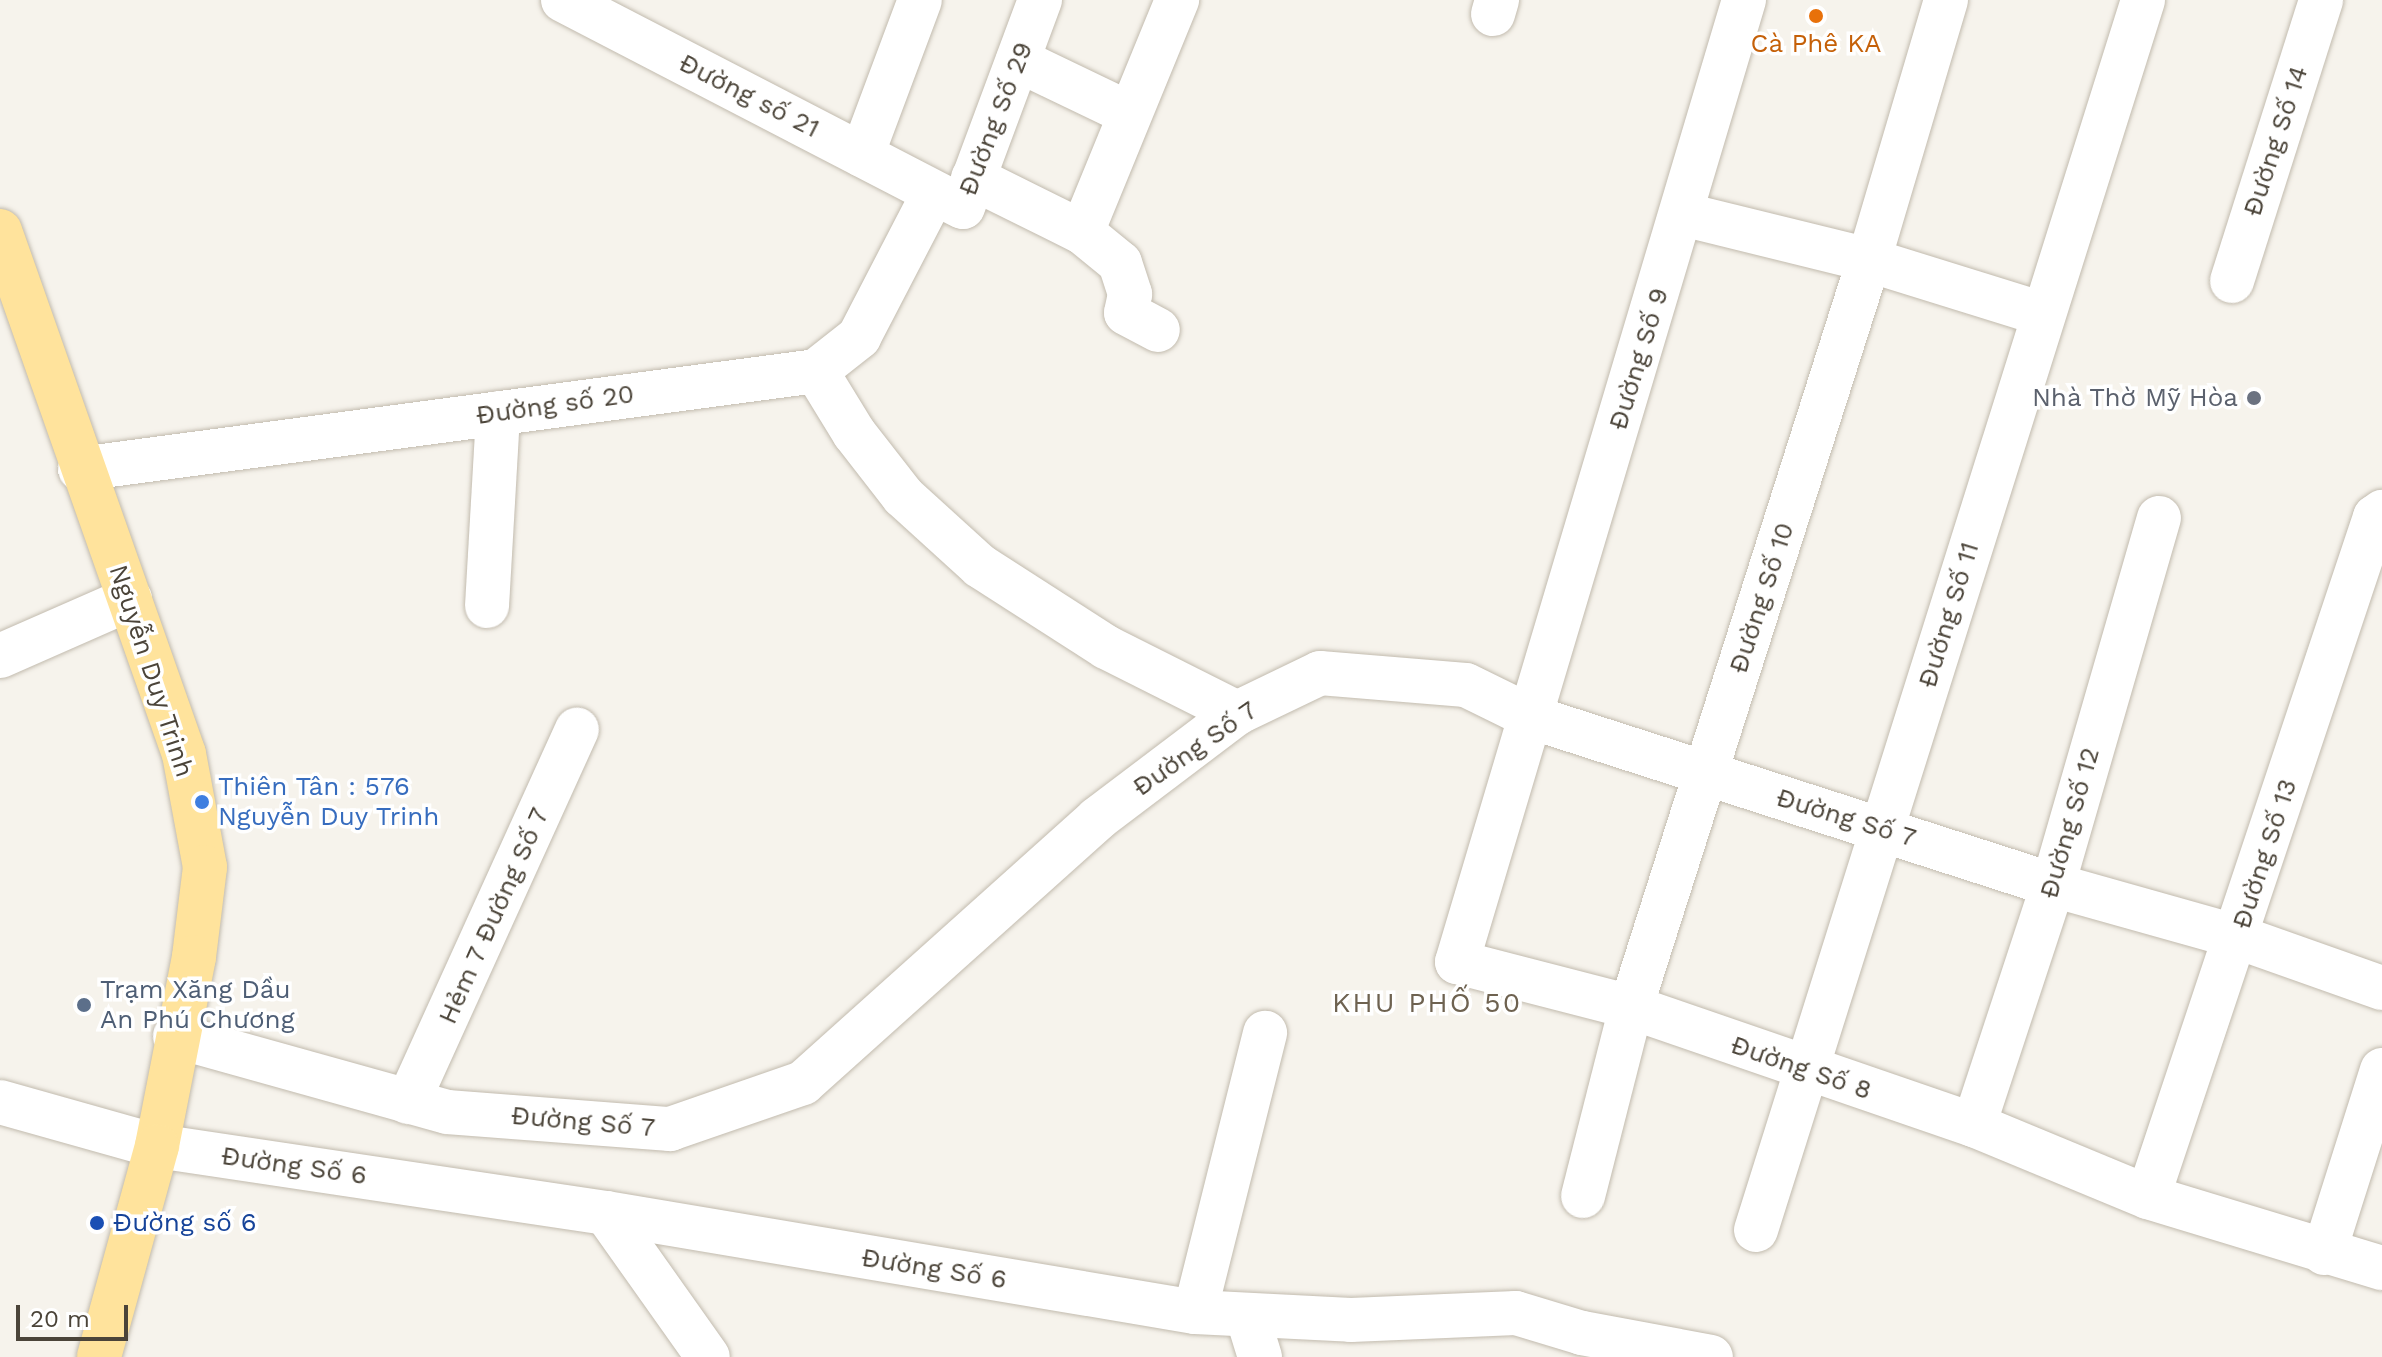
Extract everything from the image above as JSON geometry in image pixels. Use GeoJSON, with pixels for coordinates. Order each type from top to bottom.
{"type":"FeatureCollection","features":[{"type":"Feature","properties":{"kind":"main road","name":"Nguyễn Duy Trinh"},"geometry":{"type":"LineString","coordinates":[[0,231],[80,469],[130,599],[184,754],[205,867],[194,957],[175,1036],[157,1146],[99,1357]]}},
{"type":"Feature","properties":{"kind":"street","name":"Đường số 21"},"geometry":{"type":"LineString","coordinates":[[563,0],[933,194]]}},
{"type":"Feature","properties":{"kind":"street"},"geometry":{"type":"LineString","coordinates":[[862,155],[920,0]]}},
{"type":"Feature","properties":{"kind":"street","name":"Đường Số 29"},"geometry":{"type":"LineString","coordinates":[[933,194],[963,207],[1040,0]]}},
{"type":"Feature","properties":{"kind":"street"},"geometry":{"type":"LineString","coordinates":[[1082,232],[1177,0]]}},
{"type":"Feature","properties":{"kind":"street","name":"Đường Số 9"},"geometry":{"type":"LineString","coordinates":[[1531,717],[1744,0]]}},
{"type":"Feature","properties":{"kind":"street","name":"Đường Số 10"},"geometry":{"type":"LineString","coordinates":[[1583,1196],[1631,1007],[1869,260],[1946,0]]}},
{"type":"Feature","properties":{"kind":"street","name":"Đường Số 11"},"geometry":{"type":"LineString","coordinates":[[1756,1230],[2143,0]]}},
{"type":"Feature","properties":{"kind":"street","name":"Đường Số 14"},"geometry":{"type":"LineString","coordinates":[[2232,281],[2321,0]]}},
{"type":"Feature","properties":{"kind":"street"},"geometry":{"type":"LineString","coordinates":[[1018,60],[1136,99]]}},
{"type":"Feature","properties":{"kind":"street"},"geometry":{"type":"LineString","coordinates":[[973,178],[1082,232],[1120,263],[1130,294],[1126,313],[1158,330]]}},
{"type":"Feature","properties":{"kind":"street"},"geometry":{"type":"LineString","coordinates":[[933,194],[859,337],[816,371],[854,433],[903,496],[980,566],[1106,647],[1237,713]]}},
{"type":"Feature","properties":{"kind":"street"},"geometry":{"type":"LineString","coordinates":[[1682,214],[1869,260],[2042,314]]}},
{"type":"Feature","properties":{"kind":"street","name":"Đường số 20"},"geometry":{"type":"LineString","coordinates":[[80,469],[816,371]]}},
{"type":"Feature","properties":{"kind":"street"},"geometry":{"type":"LineString","coordinates":[[487,606],[498,413]]}},
{"type":"Feature","properties":{"kind":"street","name":"Đường Số 13"},"geometry":{"type":"LineString","coordinates":[[2148,1197],[2238,937],[2375,517],[2382,512]]}},
{"type":"Feature","properties":{"kind":"street","name":"Đường Số 12"},"geometry":{"type":"LineString","coordinates":[[1974,1125],[2053,885],[2159,518]]}},
{"type":"Feature","properties":{"kind":"street"},"geometry":{"type":"LineString","coordinates":[[0,656],[130,599]]}},
{"type":"Feature","properties":{"kind":"street","name":"Đường Số 7"},"geometry":{"type":"LineString","coordinates":[[175,1036],[447,1112],[670,1129],[803,1083],[1097,819],[1237,713],[1320,673],[1466,685],[1531,717],[2053,885],[2238,937],[2382,988]]}},
{"type":"Feature","properties":{"kind":"street","name":"Đường Số 8"},"geometry":{"type":"LineString","coordinates":[[1531,717],[1457,962],[1631,1007],[1806,1071],[1974,1125],[2148,1197],[2324,1253],[2382,1268]]}},
{"type":"Feature","properties":{"kind":"street","name":"Hẻm 7 Đường Số 7"},"geometry":{"type":"LineString","coordinates":[[408,1102],[501,905],[577,729]]}},
{"type":"Feature","properties":{"kind":"street"},"geometry":{"type":"LineString","coordinates":[[1195,1312],[1265,1033]]}},
{"type":"Feature","properties":{"kind":"street"},"geometry":{"type":"LineString","coordinates":[[2324,1253],[2382,1070]]}},
{"type":"Feature","properties":{"kind":"street","name":"Đường Số 6"},"geometry":{"type":"LineString","coordinates":[[0,1102],[157,1146],[606,1213],[1195,1312],[1351,1320],[1516,1313],[1582,1333],[1711,1357]]}},
{"type":"Feature","properties":{"kind":"street"},"geometry":{"type":"LineString","coordinates":[[606,1213],[708,1357]]}},
{"type":"Feature","properties":{"kind":"street"},"geometry":{"type":"LineString","coordinates":[[1247,1315],[1260,1357]]}},
{"type":"Feature","properties":{"kind":"place","name":"Cà Phê KA"},"geometry":{"type":"Point","coordinates":[1816,16]}},
{"type":"Feature","properties":{"kind":"place","name":"Nhà Thờ Mỹ Hòa"},"geometry":{"type":"Point","coordinates":[2254,398]}},
{"type":"Feature","properties":{"kind":"place","name":"Thiên Tân : 576 Nguyễn Duy Trinh"},"geometry":{"type":"Point","coordinates":[202,802]}},
{"type":"Feature","properties":{"kind":"place","name":"Trạm Xăng Dầu An Phú Chương"},"geometry":{"type":"Point","coordinates":[84,1005]}},
{"type":"Feature","properties":{"kind":"place","name":"Đường số 6"},"geometry":{"type":"Point","coordinates":[97,1223]}},
{"type":"Feature","properties":{"kind":"district","name":"KHU PHỐ 50"},"geometry":{"type":"Point","coordinates":[1427,1003]}}]}
